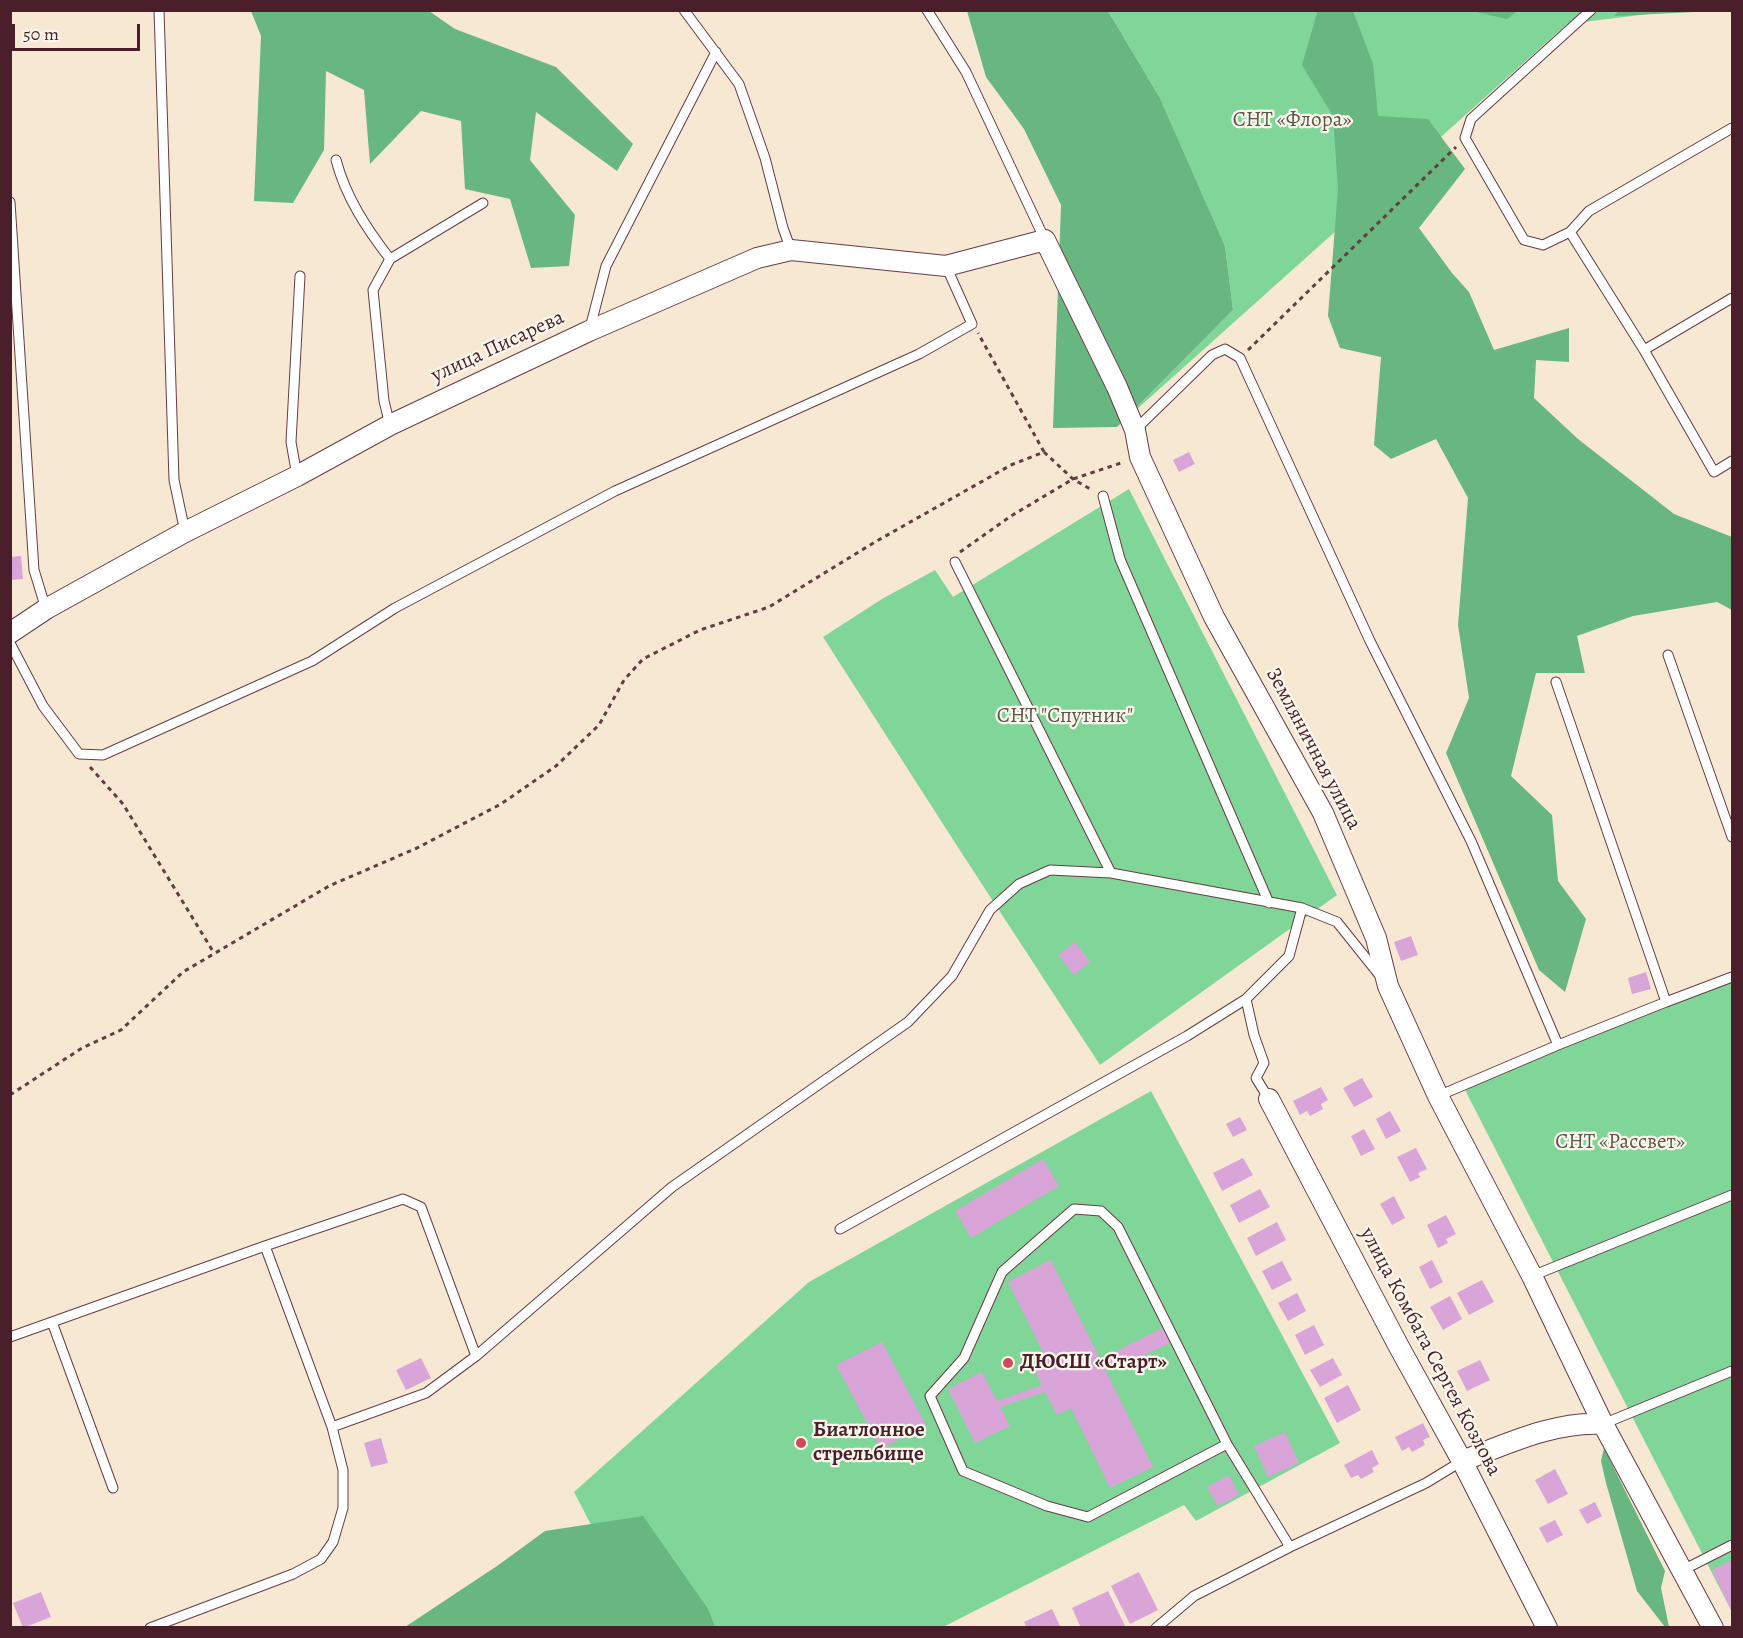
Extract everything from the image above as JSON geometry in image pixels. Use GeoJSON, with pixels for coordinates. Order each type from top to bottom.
{"type":"FeatureCollection","features":[{"type":"Feature","properties":{"kind":"street","name":"улица Писарева"},"geometry":{"type":"LineString","coordinates":[[10,633],[46,609],[185,531],[297,476],[390,425],[590,331],[758,258],[791,250],[946,266],[1045,240]]}},
{"type":"Feature","properties":{"kind":"street","name":"Земляничная улица"},"geometry":{"type":"LineString","coordinates":[[1045,240],[1117,387],[1136,430],[1140,457],[1214,617],[1323,813],[1376,938],[1388,986],[1438,1096],[1532,1276],[1603,1424],[1713,1628]]}},
{"type":"Feature","properties":{"kind":"street","name":"улица Комбата Сергея Козлова"},"geometry":{"type":"LineString","coordinates":[[1269,1099],[1398,1345],[1462,1461],[1547,1628]]}},
{"type":"Feature","properties":{"kind":"street"},"geometry":{"type":"LineString","coordinates":[[1462,1461],[1523,1437],[1584,1423],[1603,1424]]}},
{"type":"Feature","properties":{"kind":"lane"},"geometry":{"type":"LineString","coordinates":[[159,10],[174,480],[185,531]]}},
{"type":"Feature","properties":{"kind":"lane"},"geometry":{"type":"LineString","coordinates":[[684,10],[739,84],[765,158],[791,250]]}},
{"type":"Feature","properties":{"kind":"lane"},"geometry":{"type":"LineString","coordinates":[[927,10],[966,72],[1045,240]]}},
{"type":"Feature","properties":{"kind":"lane"},"geometry":{"type":"LineString","coordinates":[[1591,10],[1472,118],[1465,138],[1524,240],[1543,245],[1570,232],[1589,211],[1732,128]]}},
{"type":"Feature","properties":{"kind":"lane"},"geometry":{"type":"LineString","coordinates":[[590,331],[606,266],[716,52]]}},
{"type":"Feature","properties":{"kind":"lane"},"geometry":{"type":"LineString","coordinates":[[336,160],[342,183],[368,230],[390,260]]}},
{"type":"Feature","properties":{"kind":"lane"},"geometry":{"type":"LineString","coordinates":[[10,202],[34,570],[46,609]]}},
{"type":"Feature","properties":{"kind":"lane"},"geometry":{"type":"LineString","coordinates":[[390,425],[384,401],[373,290],[390,260],[483,203]]}},
{"type":"Feature","properties":{"kind":"lane"},"geometry":{"type":"LineString","coordinates":[[1570,232],[1644,350],[1714,472],[1732,461]]}},
{"type":"Feature","properties":{"kind":"lane"},"geometry":{"type":"LineString","coordinates":[[10,643],[43,706],[79,754],[103,755],[312,661],[395,608],[615,491],[919,354],[972,324],[946,266]]}},
{"type":"Feature","properties":{"kind":"lane"},"geometry":{"type":"LineString","coordinates":[[297,476],[291,442],[300,276]]}},
{"type":"Feature","properties":{"kind":"lane"},"geometry":{"type":"LineString","coordinates":[[1644,350],[1732,298]]}},
{"type":"Feature","properties":{"kind":"lane"},"geometry":{"type":"LineString","coordinates":[[1136,430],[1212,355],[1225,349],[1240,358],[1370,641],[1471,841],[1558,1045]]}},
{"type":"Feature","properties":{"kind":"lane"},"geometry":{"type":"LineString","coordinates":[[1103,496],[1120,559],[1269,903]]}},
{"type":"Feature","properties":{"kind":"lane"},"geometry":{"type":"LineString","coordinates":[[955,562],[1111,873]]}},
{"type":"Feature","properties":{"kind":"lane"},"geometry":{"type":"LineString","coordinates":[[1668,655],[1732,837]]}},
{"type":"Feature","properties":{"kind":"lane"},"geometry":{"type":"LineString","coordinates":[[1556,682],[1666,1002]]}},
{"type":"Feature","properties":{"kind":"lane"},"geometry":{"type":"LineString","coordinates":[[332,1427],[426,1393],[476,1356],[672,1187],[908,1022],[952,976],[990,910],[1019,884],[1050,870],[1111,873],[1302,908],[1337,922],[1388,986]]}},
{"type":"Feature","properties":{"kind":"lane"},"geometry":{"type":"LineString","coordinates":[[840,1230],[1187,1036],[1246,999],[1289,956],[1302,908]]}},
{"type":"Feature","properties":{"kind":"lane"},"geometry":{"type":"LineString","coordinates":[[1438,1096],[1558,1045],[1732,977]]}},
{"type":"Feature","properties":{"kind":"lane"},"geometry":{"type":"LineString","coordinates":[[1246,999],[1254,1035],[1264,1063],[1256,1078],[1269,1099]]}},
{"type":"Feature","properties":{"kind":"lane"},"geometry":{"type":"LineString","coordinates":[[1532,1276],[1732,1194]]}},
{"type":"Feature","properties":{"kind":"lane"},"geometry":{"type":"LineString","coordinates":[[10,1337],[403,1199],[421,1207],[476,1356]]}},
{"type":"Feature","properties":{"kind":"lane"},"geometry":{"type":"LineString","coordinates":[[1227,1444],[1088,1517],[1047,1506],[963,1471],[930,1396],[964,1358],[1002,1272],[1074,1209],[1101,1211],[1118,1227],[1227,1444],[1290,1547]]}},
{"type":"Feature","properties":{"kind":"lane"},"geometry":{"type":"LineString","coordinates":[[150,1628],[293,1574],[321,1559],[333,1542],[343,1508],[343,1470],[332,1427],[265,1246]]}},
{"type":"Feature","properties":{"kind":"lane"},"geometry":{"type":"LineString","coordinates":[[52,1322],[113,1488]]}},
{"type":"Feature","properties":{"kind":"lane"},"geometry":{"type":"LineString","coordinates":[[1603,1424],[1732,1371]]}},
{"type":"Feature","properties":{"kind":"lane"},"geometry":{"type":"LineString","coordinates":[[1156,1628],[1194,1596],[1290,1547],[1426,1483],[1462,1461]]}},
{"type":"Feature","properties":{"kind":"lane"},"geometry":{"type":"LineString","coordinates":[[1683,1570],[1732,1545]]}},
{"type":"Feature","properties":{"kind":"path"},"geometry":{"type":"LineString","coordinates":[[1240,358],[1465,138]]}},
{"type":"Feature","properties":{"kind":"path"},"geometry":{"type":"LineString","coordinates":[[972,324],[1044,452],[1073,479],[1103,496]]}},
{"type":"Feature","properties":{"kind":"path"},"geometry":{"type":"LineString","coordinates":[[10,1095],[82,1047],[121,1030],[183,972],[214,953],[329,886],[417,848],[501,804],[547,773],[599,725],[624,680],[643,659],[700,630],[769,607],[875,542],[1000,471],[1044,452]]}},
{"type":"Feature","properties":{"kind":"path"},"geometry":{"type":"LineString","coordinates":[[955,562],[955,555],[1002,522],[1073,479],[1140,457]]}},
{"type":"Feature","properties":{"kind":"path"},"geometry":{"type":"LineString","coordinates":[[79,754],[123,804],[214,953]]}},
{"type":"Feature","properties":{"kind":"green space"},"geometry":{"type":"Polygon","coordinates":[[[1517,10],[1507,19],[1472,11],[1517,10]]]}},
{"type":"Feature","properties":{"kind":"green space"},"geometry":{"type":"Polygon","coordinates":[[[1619,10],[1715,11],[1614,16],[1619,10]]]}},
{"type":"Feature","properties":{"kind":"green space"},"geometry":{"type":"Polygon","coordinates":[[[251,11],[429,11],[455,29],[556,67],[633,144],[617,171],[536,112],[530,160],[575,215],[569,266],[531,268],[510,199],[465,189],[461,121],[421,111],[370,164],[364,90],[326,71],[324,150],[293,203],[254,201],[261,36],[251,11]]]}},
{"type":"Feature","properties":{"kind":"green space"},"geometry":{"type":"Polygon","coordinates":[[[967,11],[1108,11],[1160,98],[1225,246],[1233,310],[1117,427],[1053,428],[1061,205],[1024,129],[986,77],[967,11]]]}},
{"type":"Feature","properties":{"kind":"green space","name":"СНТ «Флора»"},"geometry":{"type":"Polygon","coordinates":[[[1108,11],[1673,11],[1567,24],[1117,427],[1233,310],[1225,246],[1160,98],[1108,11]]]}},
{"type":"Feature","properties":{"kind":"green space"},"geometry":{"type":"Polygon","coordinates":[[[1316,11],[1353,11],[1373,64],[1378,116],[1428,119],[1465,169],[1419,228],[1469,292],[1494,350],[1569,328],[1569,362],[1536,360],[1534,398],[1578,439],[1674,514],[1732,537],[1732,610],[1717,602],[1633,616],[1577,636],[1585,673],[1536,673],[1511,776],[1552,815],[1558,881],[1586,919],[1565,992],[1539,970],[1446,753],[1469,698],[1458,625],[1468,498],[1436,439],[1391,459],[1374,445],[1381,357],[1340,348],[1328,316],[1338,189],[1333,116],[1302,65],[1316,11]]]}},
{"type":"Feature","properties":{"kind":"green space","name":"СНТ \"Спутник\""},"geometry":{"type":"Polygon","coordinates":[[[1129,489],[1337,895],[1100,1065],[823,637],[882,599],[935,570],[953,597],[1129,489]]]}},
{"type":"Feature","properties":{"kind":"green space","name":"СНТ «Рассвет»"},"geometry":{"type":"Polygon","coordinates":[[[1732,979],[1732,1612],[1461,1082],[1732,979]]]}},
{"type":"Feature","properties":{"kind":"green space","name":"ДЮСШ «Старт»"},"geometry":{"type":"Polygon","coordinates":[[[1151,1091],[1340,1443],[1196,1521],[1184,1505],[943,1627],[644,1627],[574,1492],[809,1282],[1151,1091]]]}},
{"type":"Feature","properties":{"kind":"green space"},"geometry":{"type":"Polygon","coordinates":[[[1604,1448],[1665,1571],[1661,1588],[1669,1627],[1665,1627],[1637,1591],[1606,1483],[1601,1461],[1604,1448]]]}},
{"type":"Feature","properties":{"kind":"green space"},"geometry":{"type":"Polygon","coordinates":[[[643,1516],[708,1609],[715,1627],[405,1627],[545,1531],[643,1516]]]}},
{"type":"Feature","properties":{"kind":"building"},"geometry":{"type":"Polygon","coordinates":[[[1189,452],[1195,464],[1179,472],[1173,460],[1189,452]]]}},
{"type":"Feature","properties":{"kind":"building"},"geometry":{"type":"Polygon","coordinates":[[[21,556],[23,579],[10,580],[10,557],[21,556]]]}},
{"type":"Feature","properties":{"kind":"building"},"geometry":{"type":"Polygon","coordinates":[[[1411,936],[1418,955],[1401,961],[1394,942],[1411,936]]]}},
{"type":"Feature","properties":{"kind":"building"},"geometry":{"type":"Polygon","coordinates":[[[1075,942],[1090,962],[1074,975],[1058,955],[1075,942]]]}},
{"type":"Feature","properties":{"kind":"building"},"geometry":{"type":"Polygon","coordinates":[[[1646,972],[1651,989],[1632,994],[1628,978],[1646,972]]]}},
{"type":"Feature","properties":{"kind":"building"},"geometry":{"type":"Polygon","coordinates":[[[1362,1078],[1373,1097],[1354,1107],[1343,1088],[1362,1078]]]}},
{"type":"Feature","properties":{"kind":"building"},"geometry":{"type":"Polygon","coordinates":[[[1321,1087],[1328,1100],[1321,1104],[1323,1109],[1310,1116],[1307,1111],[1300,1115],[1293,1101],[1321,1087]]]}},
{"type":"Feature","properties":{"kind":"building"},"geometry":{"type":"Polygon","coordinates":[[[1390,1111],[1401,1131],[1386,1139],[1376,1119],[1390,1111]]]}},
{"type":"Feature","properties":{"kind":"building"},"geometry":{"type":"Polygon","coordinates":[[[1240,1117],[1247,1130],[1233,1137],[1226,1124],[1240,1117]]]}},
{"type":"Feature","properties":{"kind":"building"},"geometry":{"type":"Polygon","coordinates":[[[1364,1129],[1375,1149],[1361,1156],[1351,1136],[1364,1129]]]}},
{"type":"Feature","properties":{"kind":"building"},"geometry":{"type":"Polygon","coordinates":[[[1416,1148],[1427,1169],[1418,1173],[1420,1177],[1410,1182],[1397,1157],[1416,1148]]]}},
{"type":"Feature","properties":{"kind":"building"},"geometry":{"type":"Polygon","coordinates":[[[1243,1158],[1253,1175],[1222,1191],[1213,1173],[1243,1158]]]}},
{"type":"Feature","properties":{"kind":"building"},"geometry":{"type":"Polygon","coordinates":[[[1043,1159],[1059,1186],[971,1238],[955,1211],[1043,1159]]]}},
{"type":"Feature","properties":{"kind":"building"},"geometry":{"type":"Polygon","coordinates":[[[1260,1189],[1270,1207],[1239,1223],[1230,1205],[1260,1189]]]}},
{"type":"Feature","properties":{"kind":"building"},"geometry":{"type":"Polygon","coordinates":[[[1394,1196],[1405,1218],[1392,1225],[1380,1204],[1394,1196]]]}},
{"type":"Feature","properties":{"kind":"building"},"geometry":{"type":"Polygon","coordinates":[[[1446,1215],[1456,1234],[1446,1239],[1448,1243],[1438,1248],[1427,1225],[1446,1215]]]}},
{"type":"Feature","properties":{"kind":"building"},"geometry":{"type":"Polygon","coordinates":[[[1277,1222],[1286,1240],[1256,1256],[1247,1238],[1277,1222]]]}},
{"type":"Feature","properties":{"kind":"building"},"geometry":{"type":"Polygon","coordinates":[[[1051,1260],[1100,1359],[1165,1327],[1172,1342],[1126,1364],[1124,1360],[1105,1369],[1153,1467],[1110,1488],[1071,1408],[1057,1415],[1045,1392],[1000,1407],[1010,1426],[975,1443],[948,1389],[982,1372],[997,1401],[1042,1385],[1034,1369],[1048,1362],[1008,1282],[1051,1260]]]}},
{"type":"Feature","properties":{"kind":"building"},"geometry":{"type":"Polygon","coordinates":[[[1432,1260],[1443,1282],[1430,1289],[1419,1267],[1432,1260]]]}},
{"type":"Feature","properties":{"kind":"building"},"geometry":{"type":"Polygon","coordinates":[[[1282,1261],[1292,1280],[1272,1290],[1262,1271],[1282,1261]]]}},
{"type":"Feature","properties":{"kind":"building"},"geometry":{"type":"Polygon","coordinates":[[[1482,1280],[1494,1302],[1469,1315],[1457,1293],[1482,1280]]]}},
{"type":"Feature","properties":{"kind":"building"},"geometry":{"type":"Polygon","coordinates":[[[1297,1293],[1306,1311],[1288,1321],[1278,1303],[1297,1293]]]}},
{"type":"Feature","properties":{"kind":"building"},"geometry":{"type":"Polygon","coordinates":[[[1450,1296],[1462,1319],[1443,1330],[1430,1307],[1450,1296]]]}},
{"type":"Feature","properties":{"kind":"building"},"geometry":{"type":"Polygon","coordinates":[[[1314,1325],[1324,1345],[1305,1355],[1295,1335],[1314,1325]]]}},
{"type":"Feature","properties":{"kind":"building"},"geometry":{"type":"Polygon","coordinates":[[[882,1342],[926,1425],[881,1449],[836,1365],[882,1342]]]}},
{"type":"Feature","properties":{"kind":"building"},"geometry":{"type":"Polygon","coordinates":[[[421,1358],[431,1378],[406,1390],[396,1370],[421,1358]]]}},
{"type":"Feature","properties":{"kind":"building"},"geometry":{"type":"Polygon","coordinates":[[[1333,1358],[1342,1375],[1320,1387],[1310,1370],[1333,1358]]]}},
{"type":"Feature","properties":{"kind":"building"},"geometry":{"type":"Polygon","coordinates":[[[1480,1360],[1490,1380],[1467,1391],[1457,1371],[1480,1360]]]}},
{"type":"Feature","properties":{"kind":"building"},"geometry":{"type":"Polygon","coordinates":[[[1348,1385],[1361,1410],[1337,1423],[1324,1398],[1348,1385]]]}},
{"type":"Feature","properties":{"kind":"building"},"geometry":{"type":"Polygon","coordinates":[[[1423,1423],[1430,1437],[1423,1440],[1425,1445],[1412,1452],[1409,1447],[1402,1451],[1395,1437],[1423,1423]]]}},
{"type":"Feature","properties":{"kind":"building"},"geometry":{"type":"Polygon","coordinates":[[[1285,1432],[1299,1463],[1268,1477],[1254,1446],[1285,1432]]]}},
{"type":"Feature","properties":{"kind":"building"},"geometry":{"type":"Polygon","coordinates":[[[381,1438],[388,1463],[371,1467],[364,1443],[381,1438]]]}},
{"type":"Feature","properties":{"kind":"building"},"geometry":{"type":"Polygon","coordinates":[[[1372,1450],[1379,1464],[1372,1468],[1374,1472],[1361,1479],[1358,1475],[1351,1478],[1344,1465],[1372,1450]]]}},
{"type":"Feature","properties":{"kind":"building"},"geometry":{"type":"Polygon","coordinates":[[[1555,1469],[1568,1494],[1548,1504],[1535,1480],[1555,1469]]]}},
{"type":"Feature","properties":{"kind":"building"},"geometry":{"type":"Polygon","coordinates":[[[1229,1475],[1239,1495],[1218,1506],[1207,1487],[1229,1475]]]}},
{"type":"Feature","properties":{"kind":"building"},"geometry":{"type":"Polygon","coordinates":[[[1595,1502],[1602,1516],[1587,1524],[1579,1510],[1595,1502]]]}},
{"type":"Feature","properties":{"kind":"building"},"geometry":{"type":"Polygon","coordinates":[[[1555,1520],[1563,1535],[1547,1543],[1539,1528],[1555,1520]]]}},
{"type":"Feature","properties":{"kind":"building"},"geometry":{"type":"Polygon","coordinates":[[[1732,1560],[1732,1612],[1712,1570],[1732,1560]]]}},
{"type":"Feature","properties":{"kind":"building"},"geometry":{"type":"Polygon","coordinates":[[[1139,1572],[1158,1610],[1130,1624],[1111,1586],[1139,1572]]]}},
{"type":"Feature","properties":{"kind":"building"},"geometry":{"type":"Polygon","coordinates":[[[1108,1591],[1126,1628],[1081,1628],[1072,1608],[1108,1591]]]}},
{"type":"Feature","properties":{"kind":"building"},"geometry":{"type":"Polygon","coordinates":[[[41,1592],[51,1617],[23,1628],[13,1603],[41,1592]]]}},
{"type":"Feature","properties":{"kind":"building"},"geometry":{"type":"Polygon","coordinates":[[[1052,1609],[1061,1628],[1027,1628],[1024,1622],[1052,1609]]]}},
{"type":"Feature","properties":{"kind":"place","name":"ДЮСШ «Старт»"},"geometry":{"type":"Point","coordinates":[1008,1363]}},
{"type":"Feature","properties":{"kind":"place","name":"Биатлонное стрельбище"},"geometry":{"type":"Point","coordinates":[801,1443]}}]}
